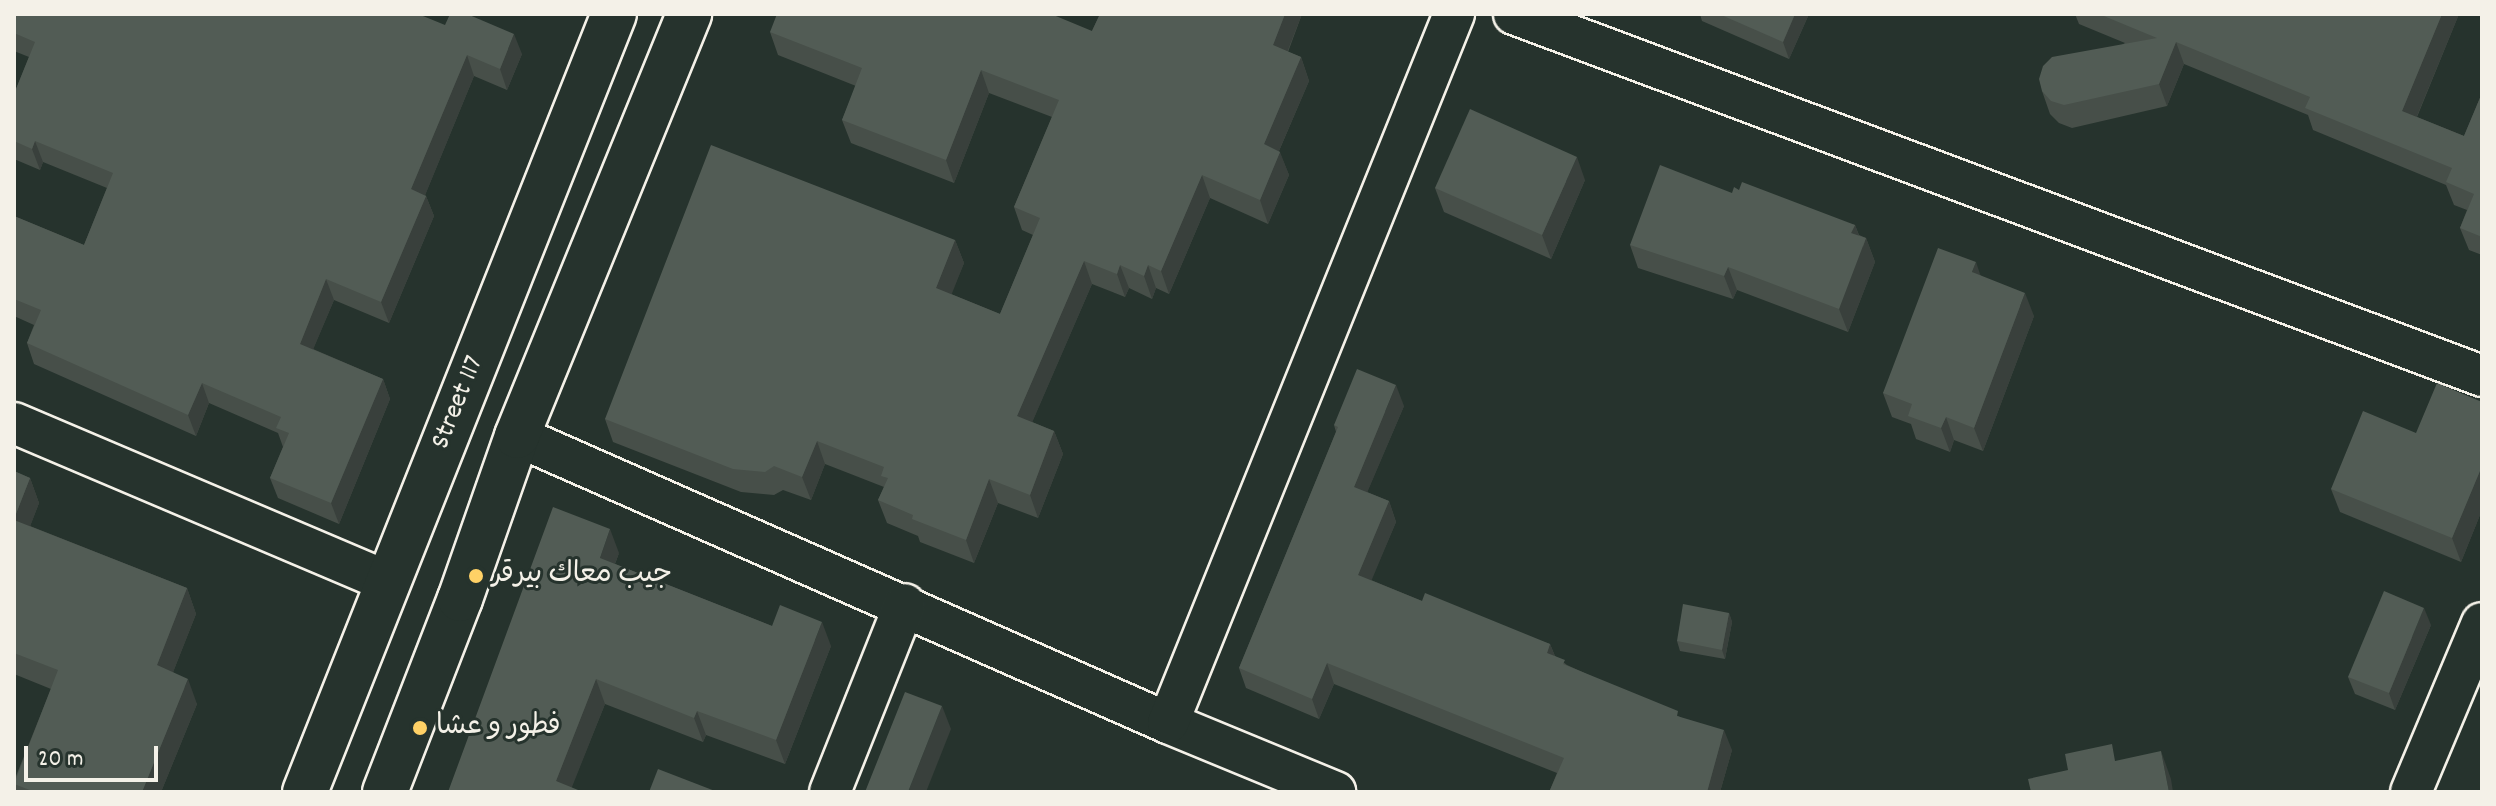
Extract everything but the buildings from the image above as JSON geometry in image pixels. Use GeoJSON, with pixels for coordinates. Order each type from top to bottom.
{"type":"FeatureCollection","features":[{"type":"Feature","properties":{"kind":"street","name":"Street 117"},"geometry":{"type":"LineString","coordinates":[[305,792],[614,14]]}},
{"type":"Feature","properties":{"kind":"street"},"geometry":{"type":"LineString","coordinates":[[385,792],[460,599],[517,436],[689,14]]}},
{"type":"Feature","properties":{"kind":"street"},"geometry":{"type":"LineString","coordinates":[[1168,723],[1454,14]]}},
{"type":"Feature","properties":{"kind":"street"},"geometry":{"type":"LineString","coordinates":[[1514,14],[2482,376]]}},
{"type":"Feature","properties":{"kind":"street"},"geometry":{"type":"LineString","coordinates":[[515,265],[575,288]]}},
{"type":"Feature","properties":{"kind":"street"},"geometry":{"type":"LineString","coordinates":[[14,423],[389,582]]}},
{"type":"Feature","properties":{"kind":"street"},"geometry":{"type":"LineString","coordinates":[[517,436],[905,604],[1168,723],[1335,792]]}},
{"type":"Feature","properties":{"kind":"street"},"geometry":{"type":"LineString","coordinates":[[830,792],[905,604]]}},
{"type":"Feature","properties":{"kind":"street"},"geometry":{"type":"LineString","coordinates":[[2411,792],[2482,623]]}},
{"type":"Feature","properties":{"kind":"place","name":"جيب معاك بيرقر"},"geometry":{"type":"Point","coordinates":[476,576]}},
{"type":"Feature","properties":{"kind":"place","name":"فطور و عشا"},"geometry":{"type":"Point","coordinates":[420,728]}}]}
